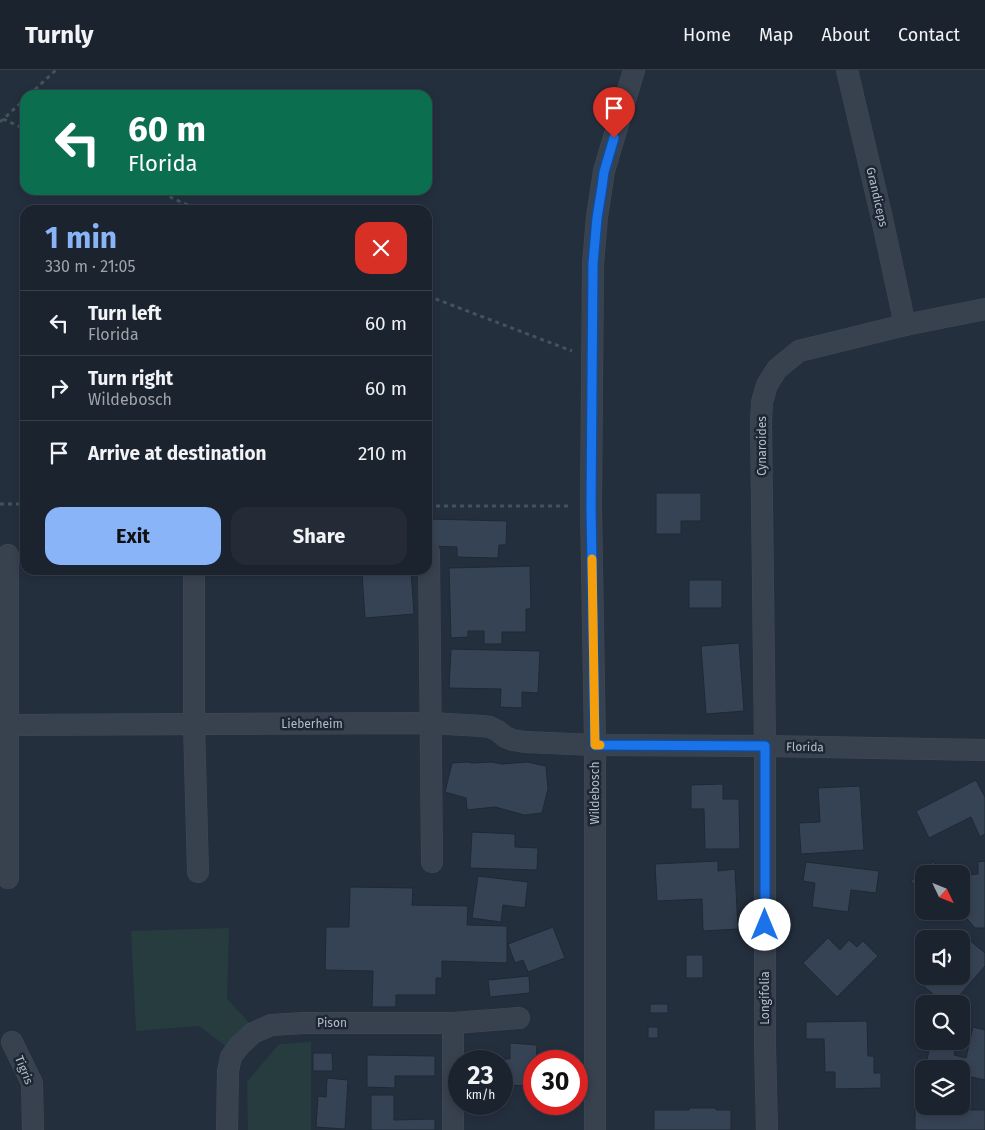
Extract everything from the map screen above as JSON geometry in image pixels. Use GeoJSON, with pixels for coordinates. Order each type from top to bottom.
{"type":"FeatureCollection","features":[{"type":"Feature","properties":{"kind":"street","name":"Wildebosch"},"geometry":{"type":"LineString","coordinates":[[596,1130],[595,745],[591,506],[593,264],[604,172],[634,70]]}},
{"type":"Feature","properties":{"kind":"street","name":"Grandiceps"},"geometry":{"type":"LineString","coordinates":[[847,70],[905,324]]}},
{"type":"Feature","properties":{"kind":"street","name":"Cynaroides"},"geometry":{"type":"LineString","coordinates":[[765,746],[761,422],[762,402],[766,385],[777,369],[799,351],[905,324],[985,309]]}},
{"type":"Feature","properties":{"kind":"street"},"geometry":{"type":"LineString","coordinates":[[8,555],[8,878]]}},
{"type":"Feature","properties":{"kind":"street"},"geometry":{"type":"LineString","coordinates":[[194,575],[194,724],[198,872]]}},
{"type":"Feature","properties":{"kind":"street"},"geometry":{"type":"LineString","coordinates":[[429,575],[432,862]]}},
{"type":"Feature","properties":{"kind":"street","name":"Lieberheim"},"geometry":{"type":"LineString","coordinates":[[7,725],[430,723],[490,727],[513,740],[526,742],[595,745]]}},
{"type":"Feature","properties":{"kind":"street","name":"Florida"},"geometry":{"type":"LineString","coordinates":[[595,745],[985,750]]}},
{"type":"Feature","properties":{"kind":"street","name":"Longifolia"},"geometry":{"type":"LineString","coordinates":[[765,746],[765,1035],[767,1130]]}},
{"type":"Feature","properties":{"kind":"street","name":"Pison"},"geometry":{"type":"LineString","coordinates":[[227,1130],[228,1071],[231,1057],[239,1046],[253,1033],[271,1025],[303,1023],[453,1023],[519,1018]]}},
{"type":"Feature","properties":{"kind":"street"},"geometry":{"type":"LineString","coordinates":[[453,1023],[453,1130]]}},
{"type":"Feature","properties":{"kind":"street","name":"Tigris"},"geometry":{"type":"LineString","coordinates":[[12,1042],[32,1083],[33,1130]]}},
{"type":"Feature","properties":{"kind":"path"},"geometry":{"type":"LineString","coordinates":[[34,90],[56,70]]}},
{"type":"Feature","properties":{"kind":"path"},"geometry":{"type":"LineString","coordinates":[[20,104],[2,121],[20,127]]}},
{"type":"Feature","properties":{"kind":"path"},"geometry":{"type":"LineString","coordinates":[[166,195],[188,205]]}},
{"type":"Feature","properties":{"kind":"path"},"geometry":{"type":"LineString","coordinates":[[432,298],[592,358]]}},
{"type":"Feature","properties":{"kind":"path"},"geometry":{"type":"LineString","coordinates":[[0,504],[20,504]]}},
{"type":"Feature","properties":{"kind":"path"},"geometry":{"type":"LineString","coordinates":[[432,506],[591,506]]}},
{"type":"Feature","properties":{"kind":"green space"},"geometry":{"type":"Polygon","coordinates":[[[229,928],[227,999],[257,1031],[235,1053],[199,1026],[136,1031],[131,931],[229,928]]]}},
{"type":"Feature","properties":{"kind":"green space"},"geometry":{"type":"Polygon","coordinates":[[[311,1042],[311,1130],[248,1130],[247,1082],[279,1044],[311,1042]]]}},
{"type":"Feature","properties":{"kind":"building"},"geometry":{"type":"Polygon","coordinates":[[[656,493],[701,493],[701,521],[681,521],[681,534],[656,534],[656,493]]]}},
{"type":"Feature","properties":{"kind":"building"},"geometry":{"type":"Polygon","coordinates":[[[432,519],[507,521],[506,545],[499,545],[498,558],[457,557],[457,547],[432,546],[432,519]]]}},
{"type":"Feature","properties":{"kind":"building"},"geometry":{"type":"Polygon","coordinates":[[[530,566],[531,609],[526,609],[526,632],[502,632],[502,644],[484,644],[484,631],[468,631],[468,637],[451,638],[449,568],[530,566]]]}},
{"type":"Feature","properties":{"kind":"building"},"geometry":{"type":"Polygon","coordinates":[[[362,575],[411,575],[414,614],[365,618],[362,575]]]}},
{"type":"Feature","properties":{"kind":"building"},"geometry":{"type":"Polygon","coordinates":[[[689,580],[722,580],[722,608],[689,608],[689,580]]]}},
{"type":"Feature","properties":{"kind":"building"},"geometry":{"type":"Polygon","coordinates":[[[739,643],[744,711],[706,714],[701,646],[739,643]]]}},
{"type":"Feature","properties":{"kind":"building"},"geometry":{"type":"Polygon","coordinates":[[[451,649],[540,651],[538,693],[522,692],[522,708],[500,707],[501,689],[449,688],[451,649]]]}},
{"type":"Feature","properties":{"kind":"building"},"geometry":{"type":"Polygon","coordinates":[[[527,762],[546,766],[548,789],[542,813],[524,815],[495,807],[467,810],[466,798],[445,792],[452,763],[502,764],[527,762]]]}},
{"type":"Feature","properties":{"kind":"building"},"geometry":{"type":"Polygon","coordinates":[[[976,780],[985,797],[985,834],[980,837],[971,817],[929,838],[916,811],[976,780]]]}},
{"type":"Feature","properties":{"kind":"building"},"geometry":{"type":"Polygon","coordinates":[[[723,784],[723,799],[739,799],[740,849],[705,849],[704,809],[691,809],[691,785],[723,784]]]}},
{"type":"Feature","properties":{"kind":"building"},"geometry":{"type":"Polygon","coordinates":[[[860,786],[864,850],[801,854],[799,823],[820,822],[818,788],[860,786]]]}},
{"type":"Feature","properties":{"kind":"building"},"geometry":{"type":"Polygon","coordinates":[[[472,832],[515,834],[515,847],[538,848],[537,870],[470,868],[472,832]]]}},
{"type":"Feature","properties":{"kind":"building"},"geometry":{"type":"Polygon","coordinates":[[[718,861],[718,871],[735,869],[738,929],[703,931],[702,899],[657,901],[655,864],[718,861]]]}},
{"type":"Feature","properties":{"kind":"building"},"geometry":{"type":"Polygon","coordinates":[[[985,861],[985,928],[975,928],[968,920],[970,920],[970,875],[978,874],[978,862],[985,861]]]}},
{"type":"Feature","properties":{"kind":"building"},"geometry":{"type":"Polygon","coordinates":[[[806,862],[879,871],[876,893],[851,890],[848,912],[812,907],[815,883],[803,881],[806,862]]]}},
{"type":"Feature","properties":{"kind":"building"},"geometry":{"type":"Polygon","coordinates":[[[478,876],[528,882],[525,908],[503,905],[501,922],[472,918],[478,876]]]}},
{"type":"Feature","properties":{"kind":"building"},"geometry":{"type":"Polygon","coordinates":[[[350,887],[413,888],[412,905],[468,906],[467,925],[507,926],[507,963],[442,961],[442,978],[436,978],[436,995],[396,995],[396,1007],[372,1007],[373,971],[325,970],[326,927],[349,927],[350,887]]]}},
{"type":"Feature","properties":{"kind":"building"},"geometry":{"type":"Polygon","coordinates":[[[553,927],[565,958],[528,972],[523,960],[515,963],[508,944],[553,927]]]}},
{"type":"Feature","properties":{"kind":"building"},"geometry":{"type":"Polygon","coordinates":[[[828,938],[840,950],[849,940],[857,947],[863,941],[878,956],[837,997],[803,963],[828,938]]]}},
{"type":"Feature","properties":{"kind":"building"},"geometry":{"type":"Polygon","coordinates":[[[970,941],[985,953],[985,966],[970,983],[970,941]]]}},
{"type":"Feature","properties":{"kind":"building"},"geometry":{"type":"Polygon","coordinates":[[[686,955],[703,955],[703,978],[686,978],[686,955]]]}},
{"type":"Feature","properties":{"kind":"building"},"geometry":{"type":"Polygon","coordinates":[[[529,976],[530,993],[490,997],[488,980],[529,976]]]}},
{"type":"Feature","properties":{"kind":"building"},"geometry":{"type":"Polygon","coordinates":[[[922,985],[968,985],[960,995],[934,995],[922,985]]]}},
{"type":"Feature","properties":{"kind":"building"},"geometry":{"type":"Polygon","coordinates":[[[650,1004],[668,1004],[668,1013],[650,1013],[650,1004]]]}},
{"type":"Feature","properties":{"kind":"building"},"geometry":{"type":"Polygon","coordinates":[[[867,1021],[868,1056],[874,1056],[874,1073],[881,1073],[881,1088],[835,1089],[835,1072],[825,1072],[824,1039],[806,1039],[806,1022],[867,1021]]]}},
{"type":"Feature","properties":{"kind":"building"},"geometry":{"type":"Polygon","coordinates":[[[648,1027],[658,1027],[658,1038],[648,1038],[648,1027]]]}},
{"type":"Feature","properties":{"kind":"building"},"geometry":{"type":"Polygon","coordinates":[[[973,1027],[985,1030],[985,1080],[970,1077],[970,1060],[927,1060],[929,1050],[955,1050],[954,1055],[966,1058],[968,1050],[970,1050],[973,1027]]]}},
{"type":"Feature","properties":{"kind":"building"},"geometry":{"type":"Polygon","coordinates":[[[510,1043],[537,1045],[537,1050],[523,1050],[523,1086],[513,1085],[513,1050],[510,1050],[510,1043]]]}},
{"type":"Feature","properties":{"kind":"building"},"geometry":{"type":"Polygon","coordinates":[[[313,1053],[332,1053],[333,1071],[313,1071],[313,1053]]]}},
{"type":"Feature","properties":{"kind":"building"},"geometry":{"type":"Polygon","coordinates":[[[367,1055],[435,1056],[435,1076],[395,1076],[395,1088],[367,1087],[367,1055]]]}},
{"type":"Feature","properties":{"kind":"building"},"geometry":{"type":"Polygon","coordinates":[[[327,1078],[348,1080],[345,1129],[316,1127],[318,1096],[326,1097],[327,1078]]]}},
{"type":"Feature","properties":{"kind":"building"},"geometry":{"type":"Polygon","coordinates":[[[371,1095],[394,1095],[394,1120],[435,1119],[435,1130],[371,1130],[371,1095]]]}},
{"type":"Feature","properties":{"kind":"building"},"geometry":{"type":"Polygon","coordinates":[[[689,1108],[731,1110],[731,1130],[654,1130],[654,1110],[689,1110],[689,1108]]]}},
{"type":"Feature","properties":{"kind":"building"},"geometry":{"type":"Polygon","coordinates":[[[970,1110],[985,1110],[985,1130],[915,1130],[915,1115],[970,1115],[970,1110]]]}},
{"type":"Feature","properties":{"kind":"slow traffic"},"geometry":{"type":"LineString","coordinates":[[592,559],[595,745],[600,745]]}},
{"type":"Feature","properties":{"kind":"route"},"geometry":{"type":"LineString","coordinates":[[614,138],[604,172],[593,264],[591,506],[595,745],[765,746],[765,925]]}}]}
